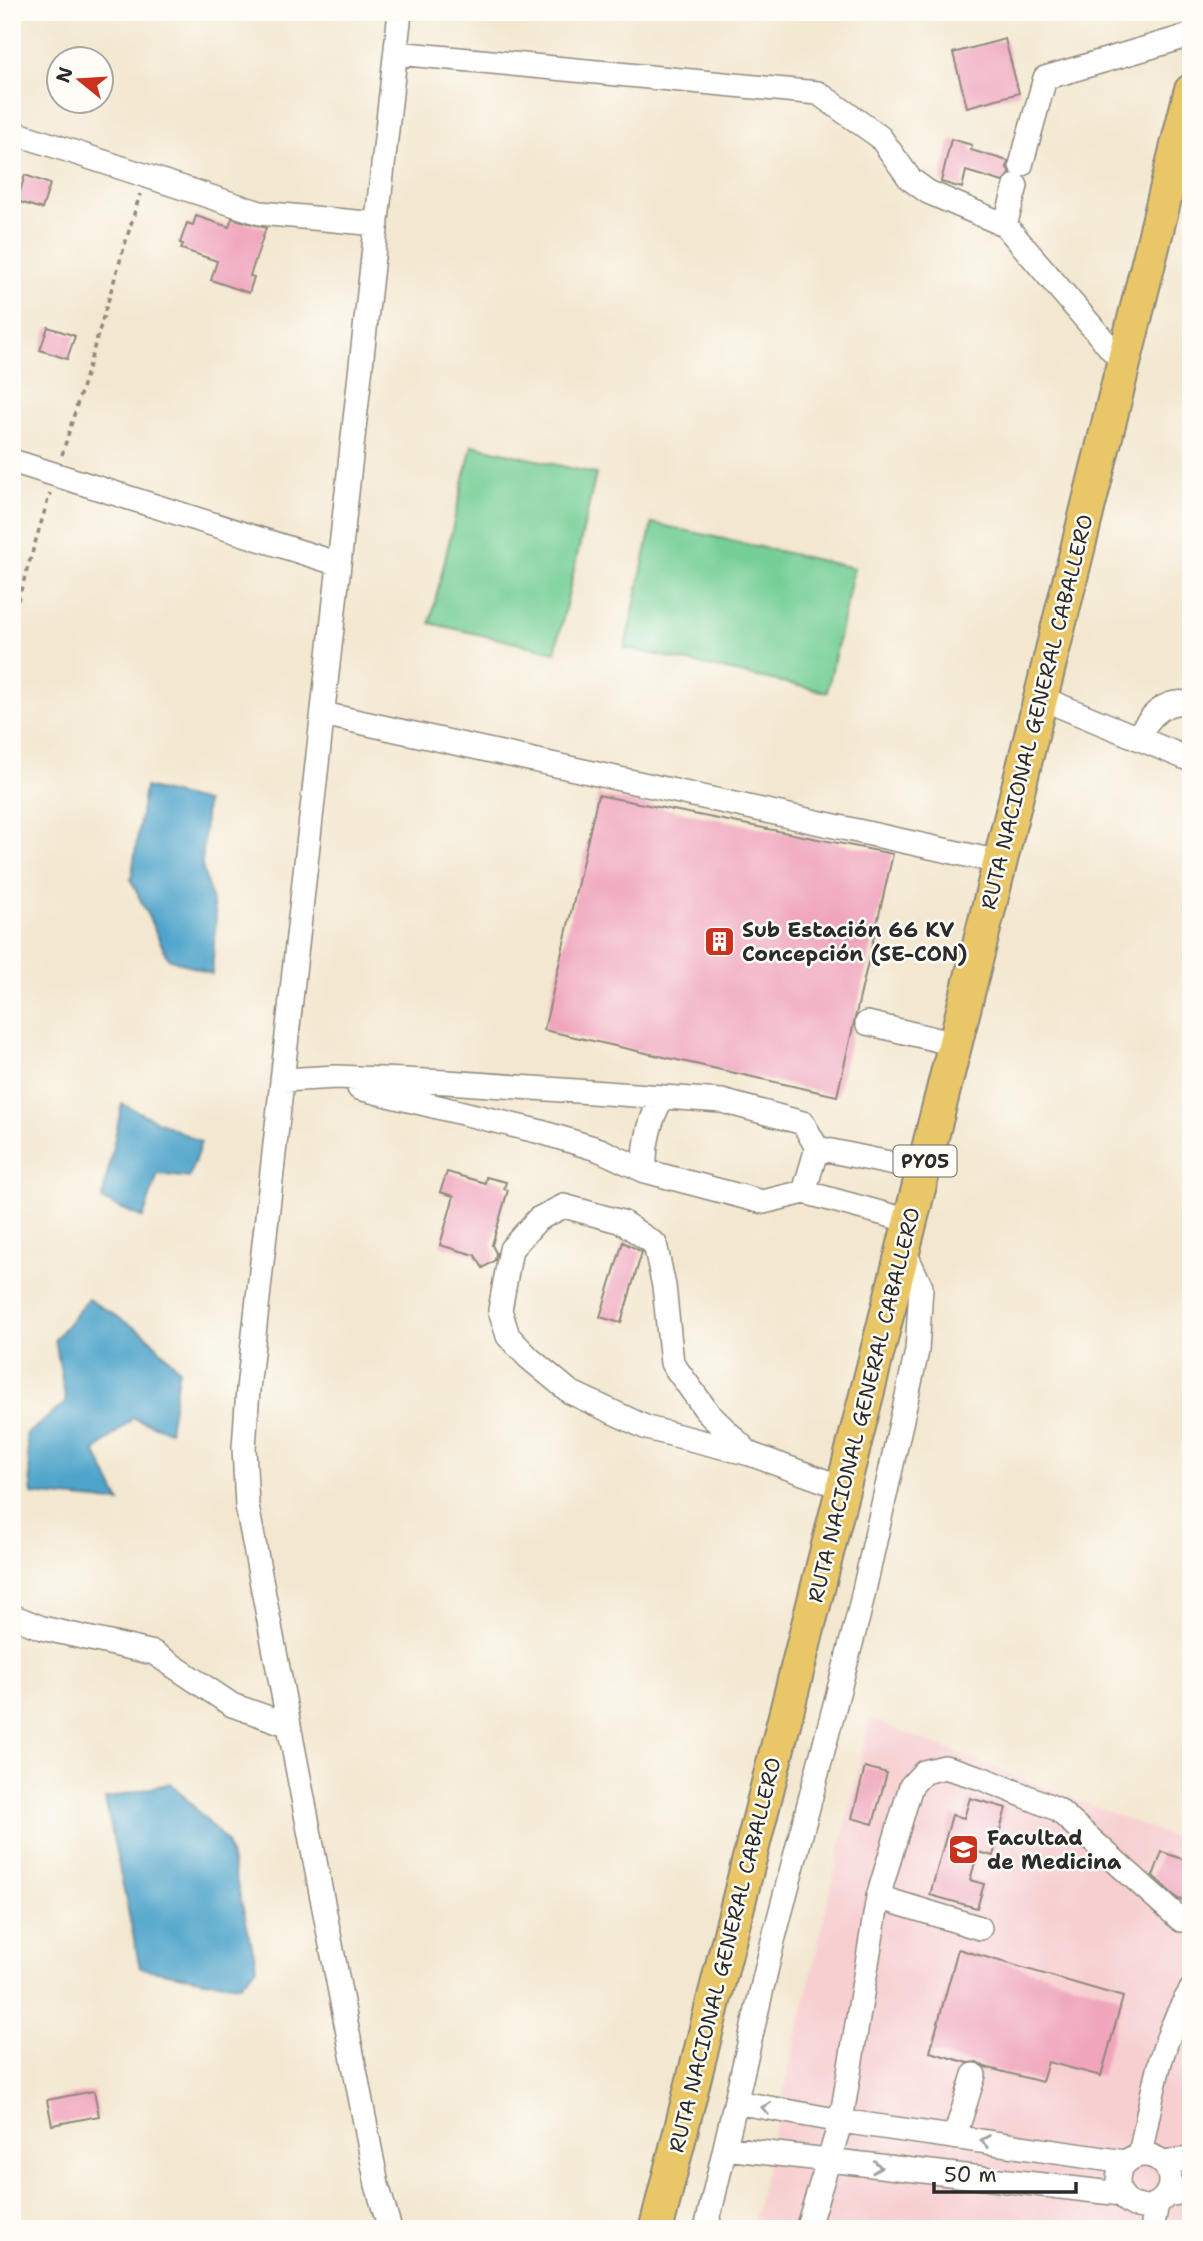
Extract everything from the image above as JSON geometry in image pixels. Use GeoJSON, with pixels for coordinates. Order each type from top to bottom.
{"type":"FeatureCollection","features":[{"type":"Feature","properties":{"kind":"highway","name":"RUTA NACIONAL GENERAL CABALLERO"},"geometry":{"type":"LineString","coordinates":[[656,2229],[844,1488],[1191,91]]}},
{"type":"Feature","properties":{"kind":"street"},"geometry":{"type":"LineString","coordinates":[[390,2229],[377,2185],[247,1506],[244,1448],[400,12]]}},
{"type":"Feature","properties":{"kind":"street"},"geometry":{"type":"LineString","coordinates":[[1005,225],[1045,78],[1191,35]]}},
{"type":"Feature","properties":{"kind":"street"},"geometry":{"type":"LineString","coordinates":[[396,53],[818,93],[880,137],[910,179],[928,192],[1005,225],[1124,364]]}},
{"type":"Feature","properties":{"kind":"street"},"geometry":{"type":"LineString","coordinates":[[12,132],[260,213],[377,224]]}},
{"type":"Feature","properties":{"kind":"street"},"geometry":{"type":"LineString","coordinates":[[12,461],[340,564]]}},
{"type":"Feature","properties":{"kind":"street"},"geometry":{"type":"LineString","coordinates":[[1041,698],[1191,760]]}},
{"type":"Feature","properties":{"kind":"street"},"geometry":{"type":"LineString","coordinates":[[1137,738],[1147,721],[1161,707],[1182,701],[1191,704]]}},
{"type":"Feature","properties":{"kind":"street"},"geometry":{"type":"LineString","coordinates":[[323,714],[999,862]]}},
{"type":"Feature","properties":{"kind":"street"},"geometry":{"type":"LineString","coordinates":[[867,1023],[955,1044]]}},
{"type":"Feature","properties":{"kind":"street"},"geometry":{"type":"LineString","coordinates":[[283,1080],[326,1078],[447,1082],[722,1101],[803,1123],[817,1147],[804,1192]]}},
{"type":"Feature","properties":{"kind":"street"},"geometry":{"type":"LineString","coordinates":[[326,1078],[365,1090],[541,1132],[600,1150],[645,1171],[763,1202],[804,1192],[907,1235],[921,1287],[917,1351],[859,1613],[773,1941],[705,2229]]}},
{"type":"Feature","properties":{"kind":"street"},"geometry":{"type":"LineString","coordinates":[[645,1171],[644,1151],[653,1114],[662,1097]]}},
{"type":"Feature","properties":{"kind":"street"},"geometry":{"type":"LineString","coordinates":[[817,1147],[923,1170]]}},
{"type":"Feature","properties":{"kind":"street"},"geometry":{"type":"LineString","coordinates":[[750,1454],[709,1414],[672,1363],[664,1286],[655,1244],[622,1222],[564,1206],[538,1219],[511,1249],[499,1310],[508,1336],[529,1358],[570,1392],[647,1428],[750,1454],[844,1488]]}},
{"type":"Feature","properties":{"kind":"street"},"geometry":{"type":"LineString","coordinates":[[12,1616],[43,1628],[155,1653],[232,1705],[289,1725]]}},
{"type":"Feature","properties":{"kind":"street"},"geometry":{"type":"LineString","coordinates":[[807,2229],[841,2121],[878,1897],[911,1786],[924,1772],[945,1768],[981,1778],[1056,1809],[1181,1920]]}},
{"type":"Feature","properties":{"kind":"street"},"geometry":{"type":"LineString","coordinates":[[878,1897],[980,1928]]}},
{"type":"Feature","properties":{"kind":"street"},"geometry":{"type":"LineString","coordinates":[[1191,1990],[1176,2015],[1165,2042],[1133,2159],[1120,2171],[1118,2181],[1121,2194],[1131,2204],[1145,2207],[1191,2191]]}},
{"type":"Feature","properties":{"kind":"street"},"geometry":{"type":"LineString","coordinates":[[955,2136],[975,2075]]}},
{"type":"Feature","properties":{"kind":"street"},"geometry":{"type":"LineString","coordinates":[[736,2102],[841,2121],[1133,2159],[1150,2155],[1163,2162],[1169,2172],[1170,2181],[1152,2229]]}},
{"type":"Feature","properties":{"kind":"street"},"geometry":{"type":"LineString","coordinates":[[726,2148],[1121,2194]]}},
{"type":"Feature","properties":{"kind":"street"},"geometry":{"type":"LineString","coordinates":[[1163,2162],[1191,2159]]}},
{"type":"Feature","properties":{"kind":"path"},"geometry":{"type":"LineString","coordinates":[[12,620],[146,176]]}},
{"type":"Feature","properties":{"kind":"shaded area"},"geometry":{"type":"Polygon","coordinates":[[[870,1719],[1191,1844],[1191,2229],[752,2229],[870,1719]]]}},
{"type":"Feature","properties":{"kind":"green space"},"geometry":{"type":"Polygon","coordinates":[[[472,445],[596,474],[555,652],[430,623],[472,445]]]}},
{"type":"Feature","properties":{"kind":"green space"},"geometry":{"type":"Polygon","coordinates":[[[652,523],[854,568],[827,692],[625,648],[652,523]]]}},
{"type":"Feature","properties":{"kind":"water"},"geometry":{"type":"Polygon","coordinates":[[[145,787],[206,802],[202,865],[216,916],[212,974],[168,958],[131,880],[145,787]]]}},
{"type":"Feature","properties":{"kind":"water"},"geometry":{"type":"Polygon","coordinates":[[[122,1104],[201,1142],[189,1178],[158,1174],[143,1218],[102,1200],[122,1104]]]}},
{"type":"Feature","properties":{"kind":"water"},"geometry":{"type":"Polygon","coordinates":[[[88,1299],[145,1334],[179,1369],[169,1431],[133,1418],[95,1451],[120,1502],[32,1494],[26,1435],[66,1402],[55,1339],[88,1299]]]}},
{"type":"Feature","properties":{"kind":"water"},"geometry":{"type":"Polygon","coordinates":[[[171,1783],[227,1842],[257,1967],[239,1985],[140,1968],[105,1799],[171,1783]]]}},
{"type":"Feature","properties":{"kind":"building"},"geometry":{"type":"Polygon","coordinates":[[[1005,39],[1019,93],[967,107],[953,53],[1005,39]]]}},
{"type":"Feature","properties":{"kind":"building"},"geometry":{"type":"Polygon","coordinates":[[[951,139],[972,145],[971,150],[1008,161],[1010,174],[1003,182],[966,171],[962,188],[941,182],[951,139]]]}},
{"type":"Feature","properties":{"kind":"building"},"geometry":{"type":"Polygon","coordinates":[[[25,175],[50,184],[42,209],[17,201],[25,175]]]}},
{"type":"Feature","properties":{"kind":"building"},"geometry":{"type":"Polygon","coordinates":[[[196,216],[229,227],[232,218],[266,228],[250,276],[254,277],[249,293],[211,280],[217,261],[181,249],[183,244],[180,243],[187,223],[193,225],[196,216]]]}},
{"type":"Feature","properties":{"kind":"building"},"geometry":{"type":"Polygon","coordinates":[[[48,327],[75,336],[67,359],[40,350],[48,327]]]}},
{"type":"Feature","properties":{"kind":"building","name":"Sub Estación 66 KV Concepción (SE-CON)"},"geometry":{"type":"Polygon","coordinates":[[[598,795],[893,854],[837,1096],[544,1030],[598,795]]]}},
{"type":"Feature","properties":{"kind":"building"},"geometry":{"type":"Polygon","coordinates":[[[447,1172],[485,1183],[486,1177],[506,1182],[504,1189],[508,1190],[492,1245],[496,1253],[495,1260],[483,1268],[475,1255],[440,1245],[454,1196],[440,1192],[447,1172]]]}},
{"type":"Feature","properties":{"kind":"building"},"geometry":{"type":"Polygon","coordinates":[[[623,1242],[642,1252],[621,1323],[600,1317],[623,1242]]]}},
{"type":"Feature","properties":{"kind":"building"},"geometry":{"type":"Polygon","coordinates":[[[865,1767],[887,1773],[873,1824],[852,1818],[865,1767]]]}},
{"type":"Feature","properties":{"kind":"building"},"geometry":{"type":"Polygon","coordinates":[[[970,1798],[1006,1808],[993,1856],[978,1852],[970,1880],[984,1884],[977,1908],[930,1895],[952,1815],[964,1818],[970,1798]]]}},
{"type":"Feature","properties":{"kind":"building"},"geometry":{"type":"Polygon","coordinates":[[[1162,1852],[1191,1862],[1191,1903],[1178,1899],[1153,1876],[1162,1852]]]}},
{"type":"Feature","properties":{"kind":"building"},"geometry":{"type":"Polygon","coordinates":[[[958,1949],[1123,1997],[1101,2076],[1048,2062],[1042,2082],[985,2067],[977,2062],[968,2063],[930,2052],[958,1949]]]}},
{"type":"Feature","properties":{"kind":"building"},"geometry":{"type":"Polygon","coordinates":[[[94,2091],[99,2116],[52,2125],[47,2100],[94,2091]]]}},
{"type":"Feature","properties":{"kind":"place","name":"Sub Estación 66 KV Concepción (SE-CON)"},"geometry":{"type":"Point","coordinates":[719,942]}},
{"type":"Feature","properties":{"kind":"place","name":"Facultad de Medicina"},"geometry":{"type":"Point","coordinates":[964,1850]}}]}
